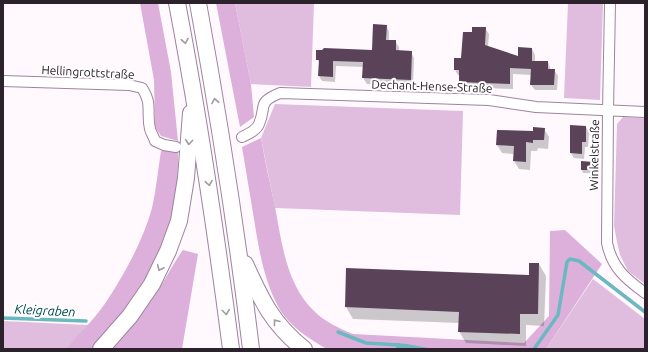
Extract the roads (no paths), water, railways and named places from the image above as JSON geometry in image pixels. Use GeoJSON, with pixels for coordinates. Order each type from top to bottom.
{"type":"FeatureCollection","features":[{"type":"Feature","properties":{"kind":"highway"},"geometry":{"type":"LineString","coordinates":[[177,3],[193,89],[218,243],[231,349]]}},
{"type":"Feature","properties":{"kind":"highway"},"geometry":{"type":"LineString","coordinates":[[198,3],[222,138],[239,250],[251,349]]}},
{"type":"Feature","properties":{"kind":"highway"},"geometry":{"type":"LineString","coordinates":[[101,349],[130,316],[152,284],[168,251],[179,221],[186,178],[193,89]]}},
{"type":"Feature","properties":{"kind":"highway"},"geometry":{"type":"LineString","coordinates":[[239,250],[262,302],[271,316],[293,340],[304,349]]}},
{"type":"Feature","properties":{"kind":"street","name":"Winkelstraße"},"geometry":{"type":"LineString","coordinates":[[610,3],[607,243],[611,259],[623,276],[645,293]]}},
{"type":"Feature","properties":{"kind":"street","name":"Hellingrottstraße"},"geometry":{"type":"LineString","coordinates":[[3,81],[128,85],[142,88],[150,104],[150,129],[155,141],[164,145],[176,147]]}},
{"type":"Feature","properties":{"kind":"street","name":"Dechant-Hense-Straße"},"geometry":{"type":"LineString","coordinates":[[242,137],[254,131],[259,125],[264,103],[269,98],[280,93],[489,100],[536,108],[645,112]]}},
{"type":"Feature","properties":{"kind":"water"},"geometry":{"type":"Polygon","coordinates":[[[396,343],[407,344],[434,349],[396,349],[396,343]]]}},
{"type":"Feature","properties":{"kind":"waterway"},"geometry":{"type":"LineString","coordinates":[[534,349],[558,315],[567,262],[570,259],[579,261],[645,312]]}},
{"type":"Feature","properties":{"kind":"waterway","name":"Kleigraben"},"geometry":{"type":"LineString","coordinates":[[3,318],[86,321]]}},
{"type":"Feature","properties":{"kind":"waterway","name":"Kleigraben"},"geometry":{"type":"LineString","coordinates":[[338,332],[366,343],[399,345]]}}]}
